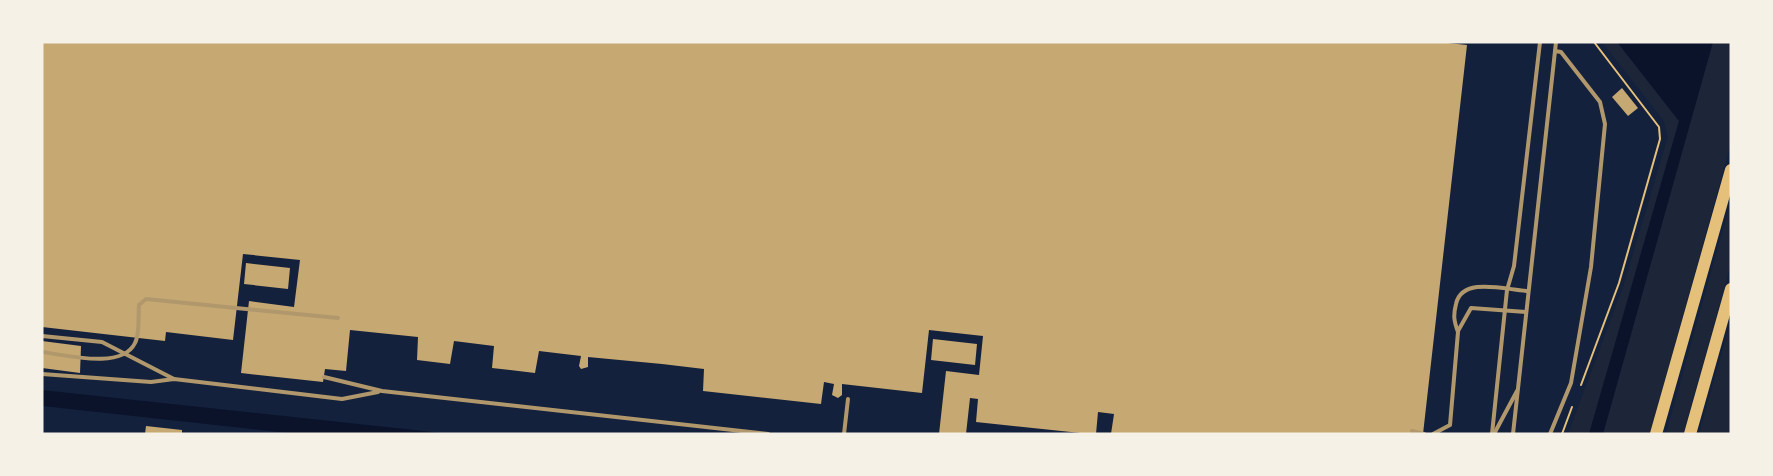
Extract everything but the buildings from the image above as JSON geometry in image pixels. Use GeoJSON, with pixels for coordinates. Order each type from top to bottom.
{"type":"FeatureCollection","features":[{"type":"Feature","properties":{"kind":"main road"},"geometry":{"type":"LineString","coordinates":[[1656,434],[1731,170]]}},
{"type":"Feature","properties":{"kind":"main road"},"geometry":{"type":"LineString","coordinates":[[1690,434],[1731,289]]}},
{"type":"Feature","properties":{"kind":"lane"},"geometry":{"type":"LineString","coordinates":[[1493,434],[1504,311],[1514,266],[1540,42]]}},
{"type":"Feature","properties":{"kind":"lane"},"geometry":{"type":"LineString","coordinates":[[1513,434],[1556,42]]}},
{"type":"Feature","properties":{"kind":"lane"},"geometry":{"type":"LineString","coordinates":[[1550,434],[1573,371],[1590,267],[1605,123],[1600,102],[1561,52],[1555,51]]}},
{"type":"Feature","properties":{"kind":"lane"},"geometry":{"type":"LineString","coordinates":[[1458,332],[1453,318],[1458,295],[1463,290],[1474,287],[1528,291]]}},
{"type":"Feature","properties":{"kind":"lane"},"geometry":{"type":"LineString","coordinates":[[42,352],[109,360],[126,353],[136,342],[139,305],[146,299],[338,318]]}},
{"type":"Feature","properties":{"kind":"lane"},"geometry":{"type":"LineString","coordinates":[[1433,434],[1450,425],[1458,332],[1471,308],[1526,312]]}},
{"type":"Feature","properties":{"kind":"lane"},"geometry":{"type":"LineString","coordinates":[[42,336],[102,342],[174,379]]}},
{"type":"Feature","properties":{"kind":"lane"},"geometry":{"type":"LineString","coordinates":[[42,374],[151,382],[174,379],[342,399],[382,391]]}},
{"type":"Feature","properties":{"kind":"lane"},"geometry":{"type":"LineString","coordinates":[[324,377],[382,391],[768,434]]}},
{"type":"Feature","properties":{"kind":"lane"},"geometry":{"type":"LineString","coordinates":[[1493,434],[1519,388]]}},
{"type":"Feature","properties":{"kind":"lane"},"geometry":{"type":"LineString","coordinates":[[844,434],[848,399]]}},
{"type":"Feature","properties":{"kind":"lane"},"geometry":{"type":"LineString","coordinates":[[1412,431],[1424,434]]}},
{"type":"Feature","properties":{"kind":"path"},"geometry":{"type":"LineString","coordinates":[[1578,391],[1619,283],[1660,139],[1659,127],[1594,42]]}},
{"type":"Feature","properties":{"kind":"path"},"geometry":{"type":"LineString","coordinates":[[1562,434],[1574,402]]}},
{"type":"Feature","properties":{"kind":"shaded area"},"geometry":{"type":"Polygon","coordinates":[[[1602,42],[1617,42],[1679,121],[1589,434],[1568,434],[1623,287],[1668,137],[1664,121],[1602,42]]]}},
{"type":"Feature","properties":{"kind":"shaded area"},"geometry":{"type":"Polygon","coordinates":[[[1617,42],[1713,42],[1603,434],[1589,434],[1679,121],[1617,42]]]}},
{"type":"Feature","properties":{"kind":"shaded area"},"geometry":{"type":"Polygon","coordinates":[[[1713,42],[1731,42],[1731,143],[1650,434],[1603,434],[1713,42]]]}},
{"type":"Feature","properties":{"kind":"shaded area"},"geometry":{"type":"Polygon","coordinates":[[[1731,201],[1731,264],[1683,434],[1666,434],[1731,201]]]}},
{"type":"Feature","properties":{"kind":"shaded area"},"geometry":{"type":"Polygon","coordinates":[[[1731,320],[1731,434],[1699,434],[1731,320]]]}},
{"type":"Feature","properties":{"kind":"shaded area"},"geometry":{"type":"Polygon","coordinates":[[[42,390],[452,434],[296,434],[42,406],[42,390]]]}}]}
